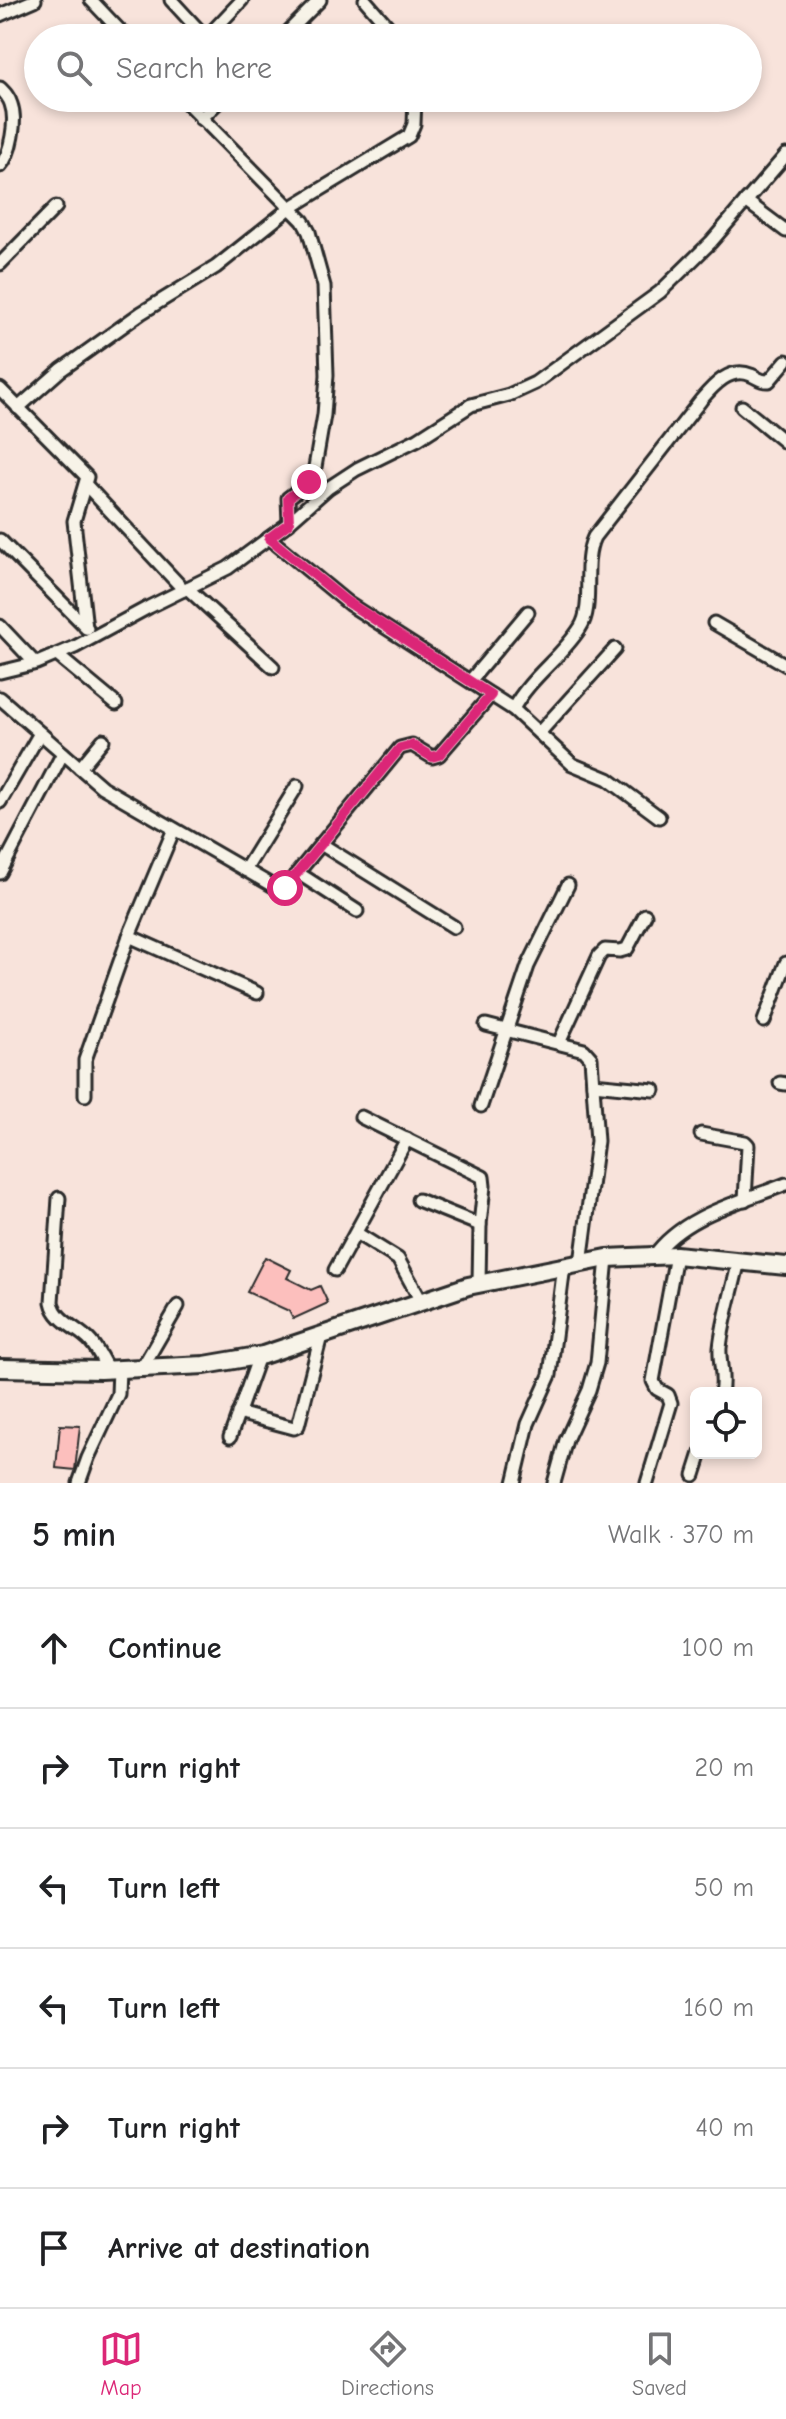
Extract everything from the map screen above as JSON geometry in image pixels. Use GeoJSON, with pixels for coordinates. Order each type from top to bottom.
{"type":"FeatureCollection","features":[{"type":"Feature","properties":{"kind":"street"},"geometry":{"type":"LineString","coordinates":[[0,15],[35,0]]}},
{"type":"Feature","properties":{"kind":"street"},"geometry":{"type":"LineString","coordinates":[[91,0],[114,24]]}},
{"type":"Feature","properties":{"kind":"street"},"geometry":{"type":"LineString","coordinates":[[219,24],[242,0]]}},
{"type":"Feature","properties":{"kind":"street"},"geometry":{"type":"LineString","coordinates":[[296,24],[320,0]]}},
{"type":"Feature","properties":{"kind":"street"},"geometry":{"type":"LineString","coordinates":[[365,0],[386,24]]}},
{"type":"Feature","properties":{"kind":"street"},"geometry":{"type":"LineString","coordinates":[[175,1],[194,24]]}},
{"type":"Feature","properties":{"kind":"street"},"geometry":{"type":"LineString","coordinates":[[0,88],[13,110],[10,150],[0,166]]}},
{"type":"Feature","properties":{"kind":"street"},"geometry":{"type":"LineString","coordinates":[[195,112],[306,226],[322,278],[327,375],[324,415],[314,473],[309,482],[288,498],[289,523]]}},
{"type":"Feature","properties":{"kind":"street"},"geometry":{"type":"LineString","coordinates":[[201,119],[208,112]]}},
{"type":"Feature","properties":{"kind":"street"},"geometry":{"type":"LineString","coordinates":[[18,408],[81,356],[141,313],[216,267],[290,208],[409,136],[414,112]]}},
{"type":"Feature","properties":{"kind":"street"},"geometry":{"type":"LineString","coordinates":[[0,671],[57,655],[90,633],[228,568],[289,523],[328,488],[357,469],[418,439],[471,405],[509,395],[535,383],[660,292],[711,242],[786,155]]}},
{"type":"Feature","properties":{"kind":"street"},"geometry":{"type":"LineString","coordinates":[[746,201],[786,231]]}},
{"type":"Feature","properties":{"kind":"street"},"geometry":{"type":"LineString","coordinates":[[0,264],[56,207]]}},
{"type":"Feature","properties":{"kind":"street"},"geometry":{"type":"LineString","coordinates":[[513,709],[524,691],[581,628],[588,552],[594,537],[691,412],[728,375],[748,373],[762,381],[769,381],[786,361]]}},
{"type":"Feature","properties":{"kind":"street"},"geometry":{"type":"LineString","coordinates":[[0,389],[87,477],[74,521],[90,633]]}},
{"type":"Feature","properties":{"kind":"street"},"geometry":{"type":"LineString","coordinates":[[742,407],[786,443]]}},
{"type":"Feature","properties":{"kind":"street"},"geometry":{"type":"LineString","coordinates":[[86,485],[186,589],[273,667]]}},
{"type":"Feature","properties":{"kind":"street"},"geometry":{"type":"LineString","coordinates":[[269,538],[346,601],[513,709],[572,764],[608,779],[659,817]]}},
{"type":"Feature","properties":{"kind":"street"},"geometry":{"type":"LineString","coordinates":[[0,540],[90,633]]}},
{"type":"Feature","properties":{"kind":"street"},"geometry":{"type":"LineString","coordinates":[[470,681],[528,612]]}},
{"type":"Feature","properties":{"kind":"street"},"geometry":{"type":"LineString","coordinates":[[714,623],[786,665]]}},
{"type":"Feature","properties":{"kind":"street"},"geometry":{"type":"LineString","coordinates":[[0,626],[35,663]]}},
{"type":"Feature","properties":{"kind":"street"},"geometry":{"type":"LineString","coordinates":[[539,733],[615,649]]}},
{"type":"Feature","properties":{"kind":"street"},"geometry":{"type":"LineString","coordinates":[[57,655],[116,704]]}},
{"type":"Feature","properties":{"kind":"street"},"geometry":{"type":"LineString","coordinates":[[0,698],[107,791],[280,890],[298,873],[400,748],[412,745],[432,757],[439,755],[491,695]]}},
{"type":"Feature","properties":{"kind":"street"},"geometry":{"type":"LineString","coordinates":[[0,802],[40,733]]}},
{"type":"Feature","properties":{"kind":"street"},"geometry":{"type":"LineString","coordinates":[[80,768],[103,740]]}},
{"type":"Feature","properties":{"kind":"street"},"geometry":{"type":"LineString","coordinates":[[0,873],[63,753]]}},
{"type":"Feature","properties":{"kind":"street"},"geometry":{"type":"LineString","coordinates":[[245,870],[297,786]]}},
{"type":"Feature","properties":{"kind":"street"},"geometry":{"type":"LineString","coordinates":[[85,1095],[85,1060],[129,936],[174,829]]}},
{"type":"Feature","properties":{"kind":"street"},"geometry":{"type":"LineString","coordinates":[[321,844],[454,927]]}},
{"type":"Feature","properties":{"kind":"street"},"geometry":{"type":"LineString","coordinates":[[298,873],[357,911]]}},
{"type":"Feature","properties":{"kind":"street"},"geometry":{"type":"LineString","coordinates":[[481,1106],[528,966],[568,885]]}},
{"type":"Feature","properties":{"kind":"street"},"geometry":{"type":"LineString","coordinates":[[559,1043],[599,956],[605,950],[627,949],[645,915]]}},
{"type":"Feature","properties":{"kind":"street"},"geometry":{"type":"LineString","coordinates":[[129,936],[257,993]]}},
{"type":"Feature","properties":{"kind":"street"},"geometry":{"type":"LineString","coordinates":[[764,1021],[786,963]]}},
{"type":"Feature","properties":{"kind":"street"},"geometry":{"type":"LineString","coordinates":[[486,1025],[589,1053],[593,1084],[596,1151],[550,1375],[528,1424],[514,1483]]}},
{"type":"Feature","properties":{"kind":"street"},"geometry":{"type":"LineString","coordinates":[[593,1084],[654,1090]]}},
{"type":"Feature","properties":{"kind":"street"},"geometry":{"type":"LineString","coordinates":[[361,1117],[483,1177],[479,1284]]}},
{"type":"Feature","properties":{"kind":"street"},"geometry":{"type":"LineString","coordinates":[[701,1134],[748,1145],[745,1200]]}},
{"type":"Feature","properties":{"kind":"street"},"geometry":{"type":"LineString","coordinates":[[335,1270],[407,1139]]}},
{"type":"Feature","properties":{"kind":"street"},"geometry":{"type":"LineString","coordinates":[[654,1256],[665,1241],[678,1231],[786,1184]]}},
{"type":"Feature","properties":{"kind":"street"},"geometry":{"type":"LineString","coordinates":[[59,1198],[53,1309],[91,1341],[114,1370],[118,1394],[79,1483]]}},
{"type":"Feature","properties":{"kind":"street"},"geometry":{"type":"LineString","coordinates":[[418,1200],[480,1225]]}},
{"type":"Feature","properties":{"kind":"street"},"geometry":{"type":"LineString","coordinates":[[356,1233],[398,1259],[421,1301]]}},
{"type":"Feature","properties":{"kind":"street"},"geometry":{"type":"LineString","coordinates":[[0,1368],[114,1370],[205,1365],[259,1356],[479,1284],[607,1258],[676,1255],[786,1266]]}},
{"type":"Feature","properties":{"kind":"street"},"geometry":{"type":"LineString","coordinates":[[647,1483],[671,1403],[668,1395],[657,1389],[653,1381],[676,1255]]}},
{"type":"Feature","properties":{"kind":"street"},"geometry":{"type":"LineString","coordinates":[[554,1483],[566,1440],[589,1390],[597,1363],[607,1258]]}},
{"type":"Feature","properties":{"kind":"street"},"geometry":{"type":"LineString","coordinates":[[722,1387],[721,1344],[739,1260]]}},
{"type":"Feature","properties":{"kind":"street"},"geometry":{"type":"LineString","coordinates":[[142,1368],[178,1306]]}},
{"type":"Feature","properties":{"kind":"street"},"geometry":{"type":"LineString","coordinates":[[238,1413],[294,1428],[298,1426],[321,1336]]}},
{"type":"Feature","properties":{"kind":"street"},"geometry":{"type":"LineString","coordinates":[[230,1437],[259,1356]]}},
{"type":"Feature","properties":{"kind":"street"},"geometry":{"type":"LineString","coordinates":[[694,1475],[699,1459]]}},
{"type":"Feature","properties":{"kind":"building"},"geometry":{"type":"Polygon","coordinates":[[[265,1257],[291,1270],[287,1278],[311,1290],[320,1286],[328,1303],[293,1319],[289,1311],[247,1292],[265,1257]]]}},
{"type":"Feature","properties":{"kind":"building"},"geometry":{"type":"Polygon","coordinates":[[[60,1425],[80,1426],[75,1470],[56,1468],[60,1425]]]}},
{"type":"Feature","properties":{"kind":"route"},"geometry":{"type":"LineString","coordinates":[[285,888],[400,748],[408,744],[432,757],[439,755],[491,695],[346,601],[269,538],[289,523],[288,498],[309,482]]}}]}
